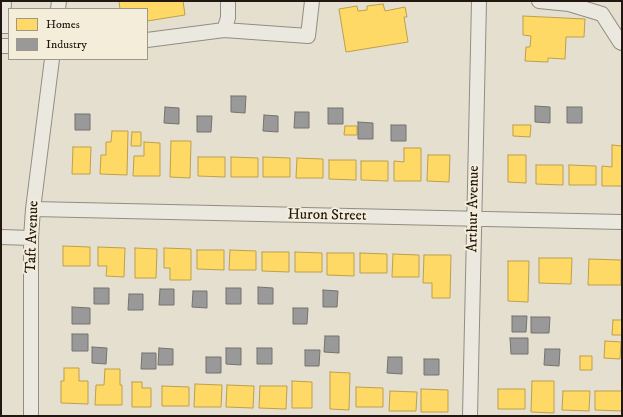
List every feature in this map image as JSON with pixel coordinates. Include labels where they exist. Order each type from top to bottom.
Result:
[{"type":"street","points":[[4,1],[3,26],[8,26]]},
{"type":"street","points":[[224,30],[228,18],[228,1]]},
{"type":"street","points":[[148,40],[224,30],[308,36],[312,1]]},
{"type":"street","name":"Arthur Avenue","points":[[470,416],[478,1]]},
{"type":"street","points":[[539,1],[569,4],[602,14],[620,42],[622,42]]},
{"type":"street","name":"Taft Avenue","points":[[31,416],[32,210],[52,60]]},
{"type":"street","name":"Huron Street","points":[[32,210],[622,222]]},
{"type":"street","points":[[1,237],[31,238]]},
{"type":"building: Homes","points":[[119,1],[183,1],[185,15],[148,21],[148,8],[120,8]]},
{"type":"building: Homes","points":[[383,4],[385,11],[405,7],[407,17],[404,17],[408,42],[346,52],[339,9],[357,6],[358,11],[367,10],[367,6]]},
{"type":"building: Homes","points":[[523,16],[585,19],[584,37],[566,37],[565,59],[548,58],[548,62],[525,61],[526,47],[530,47],[531,36],[523,35]]},
{"type":"building: Homes","points":[[513,125],[531,125],[530,137],[513,136]]},
{"type":"building: Homes","points":[[345,126],[357,126],[357,135],[344,135]]},
{"type":"building: Homes","points":[[112,131],[128,131],[127,175],[100,174],[101,155],[106,155],[106,142],[111,142]]},
{"type":"building: Homes","points":[[132,132],[141,132],[141,146],[131,146]]},
{"type":"building: Homes","points":[[171,141],[191,141],[190,178],[170,177]]},
{"type":"building: Homes","points":[[144,142],[160,143],[160,176],[133,176],[134,156],[144,156]]},
{"type":"building: Homes","points":[[612,145],[622,146],[622,186],[602,186],[602,166],[612,167]]},
{"type":"building: Homes","points":[[73,147],[91,147],[90,174],[72,174]]},
{"type":"building: Homes","points":[[404,148],[421,148],[421,181],[394,181],[394,161],[404,162]]},
{"type":"building: Homes","points":[[428,155],[450,155],[449,182],[427,181]]},
{"type":"building: Homes","points":[[508,155],[526,155],[526,183],[508,182]]},
{"type":"building: Homes","points":[[198,157],[225,157],[225,177],[198,176]]},
{"type":"building: Homes","points":[[231,157],[258,158],[258,177],[231,177]]},
{"type":"building: Homes","points":[[263,157],[290,158],[290,177],[263,177]]},
{"type":"building: Homes","points":[[297,158],[323,159],[323,178],[296,178]]},
{"type":"building: Homes","points":[[329,160],[356,160],[356,180],[329,179]]},
{"type":"building: Homes","points":[[361,161],[388,161],[388,181],[361,180]]},
{"type":"building: Homes","points":[[536,165],[563,165],[563,185],[536,184]]},
{"type":"building: Homes","points":[[569,165],[596,166],[596,185],[569,185]]},
{"type":"building: Homes","points":[[63,246],[90,247],[90,266],[63,266]]},
{"type":"building: Homes","points":[[98,247],[125,248],[124,277],[106,276],[107,266],[98,266]]},
{"type":"building: Homes","points":[[135,248],[157,249],[156,278],[135,278]]},
{"type":"building: Homes","points":[[164,248],[191,249],[191,280],[170,280],[170,268],[164,268]]},
{"type":"building: Homes","points":[[197,250],[224,250],[224,270],[197,269]]},
{"type":"building: Homes","points":[[230,250],[256,251],[256,270],[229,270]]},
{"type":"building: Homes","points":[[262,252],[289,252],[289,272],[262,271]]},
{"type":"building: Homes","points":[[295,252],[322,253],[322,272],[295,272]]},
{"type":"building: Homes","points":[[327,253],[354,253],[354,276],[327,275]]},
{"type":"building: Homes","points":[[360,253],[387,254],[387,273],[360,273]]},
{"type":"building: Homes","points":[[393,254],[419,255],[419,277],[392,277]]},
{"type":"building: Homes","points":[[424,255],[451,255],[450,298],[432,298],[432,283],[423,283]]},
{"type":"building: Homes","points":[[539,258],[572,258],[571,284],[539,283]]},
{"type":"building: Homes","points":[[589,259],[621,260],[621,285],[588,285]]},
{"type":"building: Homes","points":[[508,261],[529,261],[528,302],[508,301]]},
{"type":"building: Homes","points":[[613,320],[622,320],[622,335],[612,335]]},
{"type":"building: Homes","points":[[605,341],[621,342],[620,359],[604,358]]},
{"type":"building: Homes","points":[[580,356],[592,356],[592,370],[580,370]]},
{"type":"building: Homes","points":[[64,368],[79,368],[79,381],[88,381],[88,404],[61,403],[61,381],[64,381]]},
{"type":"building: Homes","points":[[105,369],[120,369],[122,405],[95,405],[96,385],[104,385]]},
{"type":"building: Homes","points":[[330,372],[350,373],[349,410],[330,409]]},
{"type":"building: Homes","points":[[292,381],[312,382],[312,408],[292,408]]},
{"type":"building: Homes","points":[[532,381],[554,381],[554,413],[531,412]]},
{"type":"building: Homes","points":[[132,382],[142,382],[142,388],[151,388],[151,407],[132,407]]},
{"type":"building: Homes","points":[[195,384],[222,385],[221,407],[194,407]]},
{"type":"building: Homes","points":[[227,385],[254,386],[253,408],[226,407]]},
{"type":"building: Homes","points":[[162,386],[189,387],[189,406],[162,406]]},
{"type":"building: Homes","points":[[260,386],[287,386],[286,409],[259,408]]},
{"type":"building: Homes","points":[[356,387],[383,388],[383,407],[356,407]]},
{"type":"building: Homes","points":[[421,389],[448,390],[448,412],[421,412]]},
{"type":"building: Homes","points":[[498,389],[525,389],[525,409],[498,409]]},
{"type":"building: Homes","points":[[390,391],[417,392],[416,411],[389,411]]},
{"type":"building: Homes","points":[[563,391],[590,391],[589,411],[562,410]]},
{"type":"building: Homes","points":[[595,391],[622,391],[622,411],[595,410]]},
{"type":"building: Industry","points":[[231,96],[246,96],[245,113],[231,112]]},
{"type":"building: Industry","points":[[535,106],[550,107],[550,123],[535,122]]},
{"type":"building: Industry","points":[[165,107],[179,108],[179,124],[164,123]]},
{"type":"building: Industry","points":[[567,107],[582,107],[582,123],[567,123]]},
{"type":"building: Industry","points":[[328,108],[343,108],[343,124],[328,124]]},
{"type":"building: Industry","points":[[295,112],[309,112],[309,128],[294,128]]},
{"type":"building: Industry","points":[[75,114],[90,114],[90,130],[75,130]]},
{"type":"building: Industry","points":[[264,115],[278,116],[278,132],[263,131]]},
{"type":"building: Industry","points":[[197,116],[212,116],[211,132],[197,132]]},
{"type":"building: Industry","points":[[358,122],[373,123],[373,139],[358,139]]},
{"type":"building: Industry","points":[[391,125],[406,125],[406,141],[391,141]]},
{"type":"building: Industry","points":[[258,287],[273,288],[273,304],[258,304]]},
{"type":"building: Industry","points":[[94,288],[109,288],[109,304],[94,304]]},
{"type":"building: Industry","points":[[226,288],[241,288],[241,304],[226,304]]},
{"type":"building: Industry","points":[[160,289],[174,289],[174,305],[159,305]]},
{"type":"building: Industry","points":[[323,290],[338,291],[337,307],[323,307]]},
{"type":"building: Industry","points":[[193,291],[207,291],[207,308],[192,307]]},
{"type":"building: Industry","points":[[129,294],[143,294],[143,310],[128,310]]},
{"type":"building: Industry","points":[[72,307],[90,308],[90,324],[72,324]]},
{"type":"building: Industry","points":[[293,308],[308,308],[307,324],[293,324]]},
{"type":"building: Industry","points":[[512,316],[527,316],[526,332],[512,332]]},
{"type":"building: Industry","points":[[531,317],[550,317],[549,333],[531,333]]},
{"type":"building: Industry","points":[[72,334],[88,334],[88,351],[72,351]]},
{"type":"building: Industry","points":[[325,336],[339,336],[339,353],[324,352]]},
{"type":"building: Industry","points":[[510,338],[528,338],[528,354],[511,354]]},
{"type":"building: Industry","points":[[92,347],[107,348],[106,364],[92,363]]},
{"type":"building: Industry","points":[[159,348],[173,349],[173,365],[158,365]]},
{"type":"building: Industry","points":[[226,348],[241,348],[241,365],[226,364]]},
{"type":"building: Industry","points":[[257,348],[272,348],[272,364],[257,364]]},
{"type":"building: Industry","points":[[545,349],[560,349],[559,366],[544,365]]},
{"type":"building: Industry","points":[[305,350],[320,350],[319,366],[305,366]]},
{"type":"building: Industry","points":[[142,353],[156,353],[156,369],[141,369]]},
{"type":"building: Industry","points":[[206,357],[221,357],[221,373],[206,373]]},
{"type":"building: Industry","points":[[388,357],[402,357],[402,374],[387,373]]},
{"type":"building: Industry","points":[[424,359],[439,359],[439,375],[424,375]]}]
